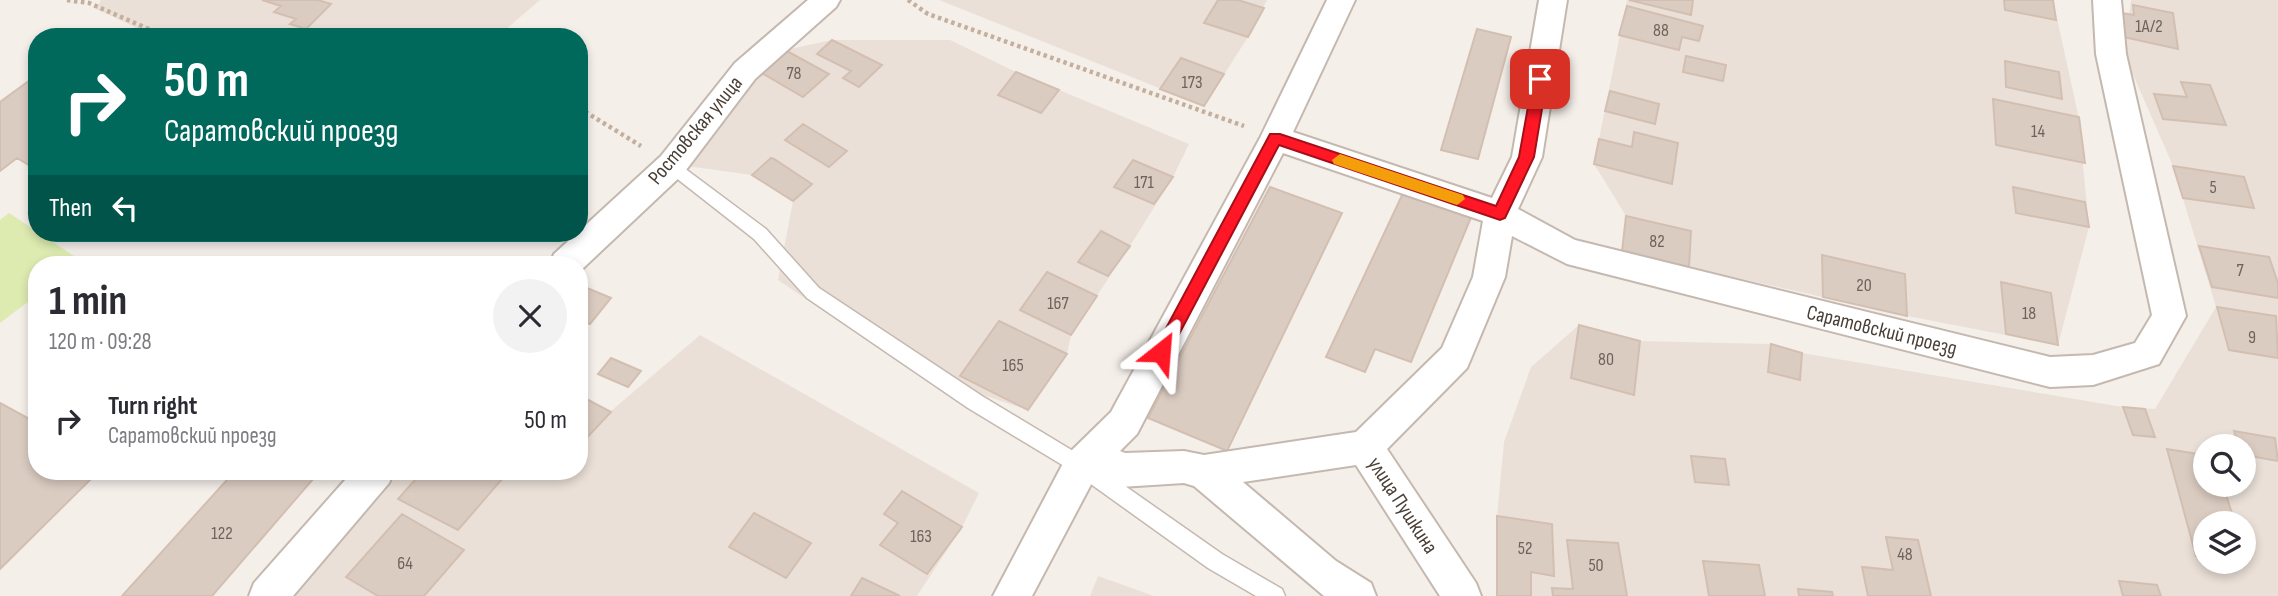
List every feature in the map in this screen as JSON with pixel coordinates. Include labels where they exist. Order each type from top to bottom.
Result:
[{"type":"street","name":"Ростовская улица","points":[[575,256],[672,165],[745,71],[826,0]]},
{"type":"street","points":[[1012,596],[1086,460],[1124,424],[1275,138],[1341,0]]},
{"type":"street","name":"улица Пушкина","points":[[1462,596],[1365,447],[1455,358],[1489,277],[1500,214],[1527,157],[1553,0]]},
{"type":"street","name":"Саратовский проезд","points":[[1275,138],[1500,214],[1567,251],[2050,372],[2093,370],[2147,354],[2169,316],[2111,54],[2107,0]]},
{"type":"street","points":[[1086,460],[1121,470],[1184,467],[1204,472],[1365,447]]},
{"type":"street","points":[[1204,472],[1324,574],[1357,596]]},
{"type":"street","points":[[268,596],[368,480]]},
{"type":"lane","points":[[672,165],[760,234],[813,293],[975,402],[1086,460],[1215,561],[1275,596]]},
{"type":"path","points":[[67,0],[89,3],[146,28]]},
{"type":"path","points":[[908,0],[928,14],[1275,138]]},
{"type":"path","points":[[588,114],[672,165]]},
{"type":"shaded area","points":[[101,0],[540,0],[507,28],[137,28],[96,9]]},
{"type":"shaded area","points":[[939,0],[1267,0],[1248,37],[1204,106]]},
{"type":"shaded area","points":[[1627,0],[2053,0],[2078,114],[2089,227],[2058,345],[1907,316],[1622,252],[1626,216],[1594,164]]},
{"type":"shaded area","points":[[2131,0],[2278,0],[2278,596],[1497,596],[1497,516],[1504,442],[1531,367],[1579,325],[1640,341],[1771,344],[1802,353],[2123,407],[2155,409],[2216,307],[2173,166],[2124,54]]},
{"type":"shaded area","points":[[832,40],[950,40],[1016,72],[1189,144],[1173,177],[1071,335],[1067,354],[1028,410],[912,371],[778,280],[793,201],[752,175],[665,163],[785,50]]},
{"type":"shaded area","points":[[700,335],[979,493],[962,527],[917,596],[293,596],[316,561],[386,480],[588,480],[588,400],[611,411]]},
{"type":"shaded area","points":[[1098,576],[1154,596],[1090,596]]},
{"type":"green space","points":[[9,213],[28,226],[28,242],[53,242],[74,256],[28,256],[28,302],[0,323],[0,220]]},
{"type":"building","points":[[262,0],[318,0],[331,4],[307,28],[290,24],[296,19],[274,12],[281,6]]},
{"type":"building","points":[[1218,0],[1238,0],[1264,8],[1248,37],[1204,23]]},
{"type":"building","points":[[1629,0],[1693,0],[1691,15]]},
{"type":"building","points":[[2004,0],[2053,0],[2056,20],[2005,10]]},
{"type":"building","points":[[2133,5],[2173,13],[2178,49],[2123,37],[2121,13],[2134,15]]},
{"type":"building","points":[[1627,6],[1703,26],[1699,41],[1682,37],[1679,50],[1619,35]]},
{"type":"building","points":[[1477,29],[1511,37],[1478,159],[1441,150]]},
{"type":"building","points":[[832,40],[882,65],[859,87],[843,78],[851,71],[817,54]]},
{"type":"building","points":[[785,50],[829,74],[803,97],[760,72]]},
{"type":"building","points":[[1686,56],[1726,65],[1723,81],[1683,72]]},
{"type":"building","points":[[1181,58],[1224,74],[1204,106],[1160,89]]},
{"type":"building","points":[[2005,61],[2059,72],[2062,99],[2006,87]]},
{"type":"building","points":[[1016,72],[1059,90],[1041,113],[998,95]]},
{"type":"building","points":[[28,82],[28,165],[17,158],[0,171],[0,102]]},
{"type":"building","points":[[2181,82],[2210,85],[2226,125],[2163,119],[2154,94],[2187,97]]},
{"type":"building","points":[[1610,91],[1659,104],[1655,124],[1605,111]]},
{"type":"building","points":[[1993,99],[2079,117],[2085,163],[1996,145]]},
{"type":"building","points":[[803,124],[847,151],[829,167],[785,140]]},
{"type":"building","points":[[1634,132],[1678,143],[1672,184],[1594,164],[1599,139],[1632,147]]},
{"type":"building","points":[[771,158],[812,184],[793,201],[752,175]]},
{"type":"building","points":[[1133,160],[1173,177],[1154,204],[1114,187]]},
{"type":"building","points":[[2173,166],[2244,177],[2254,208],[2183,198]]},
{"type":"building","points":[[1270,187],[1342,213],[1227,451],[1148,418]]},
{"type":"building","points":[[2013,187],[2085,202],[2089,227],[2016,213]]},
{"type":"building","points":[[1404,191],[1472,215],[1411,362],[1375,349],[1365,372],[1326,357]]},
{"type":"building","points":[[1626,216],[1691,231],[1689,267],[1622,252]]},
{"type":"building","points":[[1101,231],[1130,246],[1108,276],[1078,262]]},
{"type":"building","points":[[2199,246],[2269,257],[2278,283],[2278,298],[2212,287]]},
{"type":"building","points":[[1822,255],[1905,274],[1907,316],[1823,297]]},
{"type":"building","points":[[1047,272],[1097,296],[1071,335],[1020,310]]},
{"type":"building","points":[[2001,282],[2051,293],[2058,345],[2006,334]]},
{"type":"building","points":[[588,288],[611,298],[588,323]]},
{"type":"building","points":[[2217,307],[2276,316],[2278,358],[2229,350]]},
{"type":"building","points":[[999,321],[1067,354],[1028,410],[960,376]]},
{"type":"building","points":[[1579,325],[1640,341],[1634,395],[1571,378]]},
{"type":"building","points":[[1771,344],[1802,353],[1800,380],[1768,372]]},
{"type":"building","points":[[611,358],[641,371],[628,387],[598,374]]},
{"type":"building","points":[[588,400],[611,412],[588,436]]},
{"type":"building","points":[[0,403],[28,418],[28,480],[90,480],[0,569]]},
{"type":"building","points":[[2123,407],[2145,409],[2155,437],[2133,435]]},
{"type":"building","points":[[2256,435],[2275,438],[2278,461],[2256,457]]},
{"type":"building","points":[[2167,449],[2193,453],[2193,497],[2227,497],[2231,511],[2193,511],[2193,545]]},
{"type":"building","points":[[1691,456],[1725,459],[1729,485],[1695,482]]},
{"type":"building","points":[[227,480],[312,480],[212,596],[122,596]]},
{"type":"building","points":[[415,480],[501,480],[458,530],[398,499]]},
{"type":"building","points":[[902,491],[962,527],[927,574],[880,545],[898,523],[884,514]]},
{"type":"building","points":[[754,513],[811,543],[786,578],[729,547]]},
{"type":"building","points":[[402,514],[464,550],[424,596],[378,596],[346,577]]},
{"type":"building","points":[[1497,516],[1552,524],[1554,576],[1531,572],[1531,596],[1497,596]]},
{"type":"building","points":[[1886,537],[1918,540],[1931,596],[1868,596],[1862,567],[1893,570]]},
{"type":"building","points":[[1567,540],[1618,543],[1627,596],[1553,596],[1552,588],[1573,589]]},
{"type":"building","points":[[1703,561],[1759,565],[1765,596],[1709,596]]},
{"type":"building","points":[[862,578],[900,596],[851,596]]},
{"type":"building","points":[[2119,581],[2157,585],[2161,596],[2123,596]]},
{"type":"building","points":[[1798,589],[1832,592],[1833,596],[1799,596]]},
{"type":"slow traffic","points":[[1340,160],[1457,199]]},
{"type":"route","points":[[1161,352],[1275,138],[1500,214],[1527,157],[1540,79]]}]
